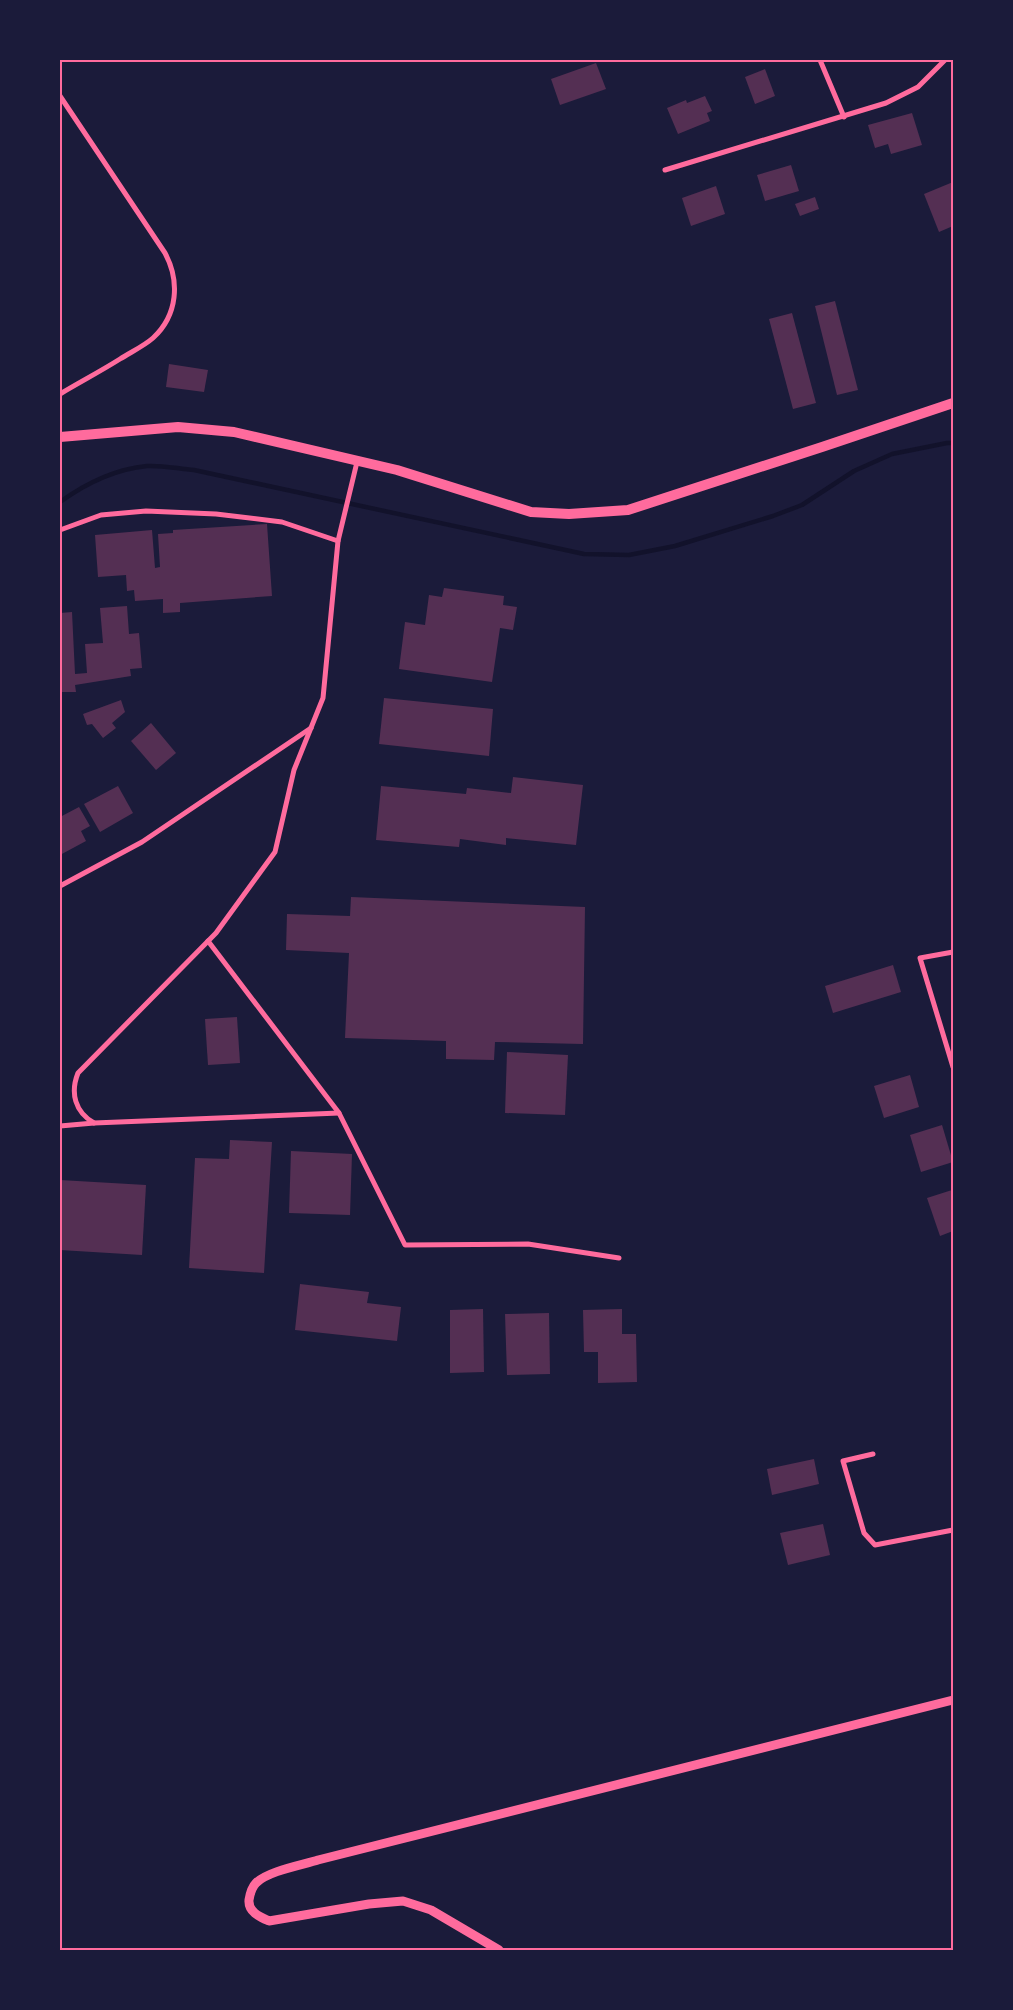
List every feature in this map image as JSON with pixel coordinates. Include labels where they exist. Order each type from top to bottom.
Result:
[{"type":"main road","points":[[60,437],[178,427],[234,432],[397,470],[531,512],[569,514],[628,510],[953,402]]},
{"type":"street","points":[[820,60],[844,117]]},
{"type":"street","points":[[664,170],[886,103],[918,87],[945,60]]},
{"type":"street","points":[[60,96],[166,252],[173,272],[175,292],[170,313],[159,332],[151,339],[60,394]]},
{"type":"street","points":[[94,1123],[82,1113],[74,1099],[74,1081],[78,1073],[216,933],[275,852],[294,770],[323,698],[338,541],[357,462]]},
{"type":"street","points":[[60,530],[101,515],[146,511],[216,514],[282,522],[338,541]]},
{"type":"street","points":[[60,886],[142,842],[313,726]]},
{"type":"street","points":[[208,941],[339,1113],[405,1245],[528,1244],[619,1258]]},
{"type":"street","points":[[953,952],[920,958],[953,1067]]},
{"type":"street","points":[[60,1126],[339,1113]]},
{"type":"street","points":[[872,1454],[843,1461],[864,1533],[875,1545],[953,1530]]},
{"type":"street","points":[[500,1950],[431,1910],[403,1901],[370,1904],[269,1921],[255,1915],[249,1904],[250,1893],[256,1883],[266,1876],[318,1860],[953,1700]]},
{"type":"building","points":[[596,63],[606,89],[560,105],[551,79]]},
{"type":"building","points":[[765,69],[775,96],[755,104],[745,77]]},
{"type":"building","points":[[705,96],[712,111],[707,113],[710,121],[678,134],[667,108],[686,100],[687,103]]},
{"type":"building","points":[[912,113],[922,145],[891,154],[888,144],[875,148],[868,125]]},
{"type":"building","points":[[791,165],[799,191],[765,201],[757,175]]},
{"type":"building","points":[[953,182],[953,226],[939,232],[924,194]]},
{"type":"building","points":[[716,186],[725,214],[691,226],[682,198]]},
{"type":"building","points":[[815,197],[819,209],[800,216],[795,204]]},
{"type":"building","points":[[835,301],[858,390],[837,395],[815,306]]},
{"type":"building","points":[[792,313],[816,403],[793,409],[769,319]]},
{"type":"building","points":[[169,364],[208,370],[204,392],[166,387]]},
{"type":"building","points":[[267,524],[272,596],[180,603],[180,612],[163,613],[163,599],[135,601],[134,590],[127,591],[126,575],[98,577],[95,535],[152,530],[155,568],[160,567],[158,534],[173,533],[173,530]]},
{"type":"building","points":[[444,588],[504,596],[503,605],[517,607],[513,630],[500,628],[492,682],[399,669],[405,622],[425,625],[429,595],[442,597]]},
{"type":"building","points":[[127,606],[129,634],[139,633],[142,668],[130,669],[131,676],[75,685],[76,692],[60,692],[60,613],[72,612],[75,674],[87,673],[85,644],[103,643],[100,608]]},
{"type":"building","points":[[384,698],[493,709],[489,756],[379,744]]},
{"type":"building","points":[[121,700],[125,712],[112,723],[116,728],[103,738],[92,724],[87,725],[83,714]]},
{"type":"building","points":[[151,723],[176,753],[156,770],[131,741]]},
{"type":"building","points":[[513,777],[583,785],[576,845],[506,838],[506,845],[460,839],[459,847],[376,840],[381,786],[466,794],[467,788],[511,793]]},
{"type":"building","points":[[118,786],[133,813],[100,832],[84,804]]},
{"type":"building","points":[[79,807],[90,826],[81,831],[86,841],[60,855],[60,817]]},
{"type":"building","points":[[351,897],[585,907],[583,1044],[495,1042],[494,1060],[446,1059],[446,1041],[345,1038],[349,953],[286,950],[287,914],[350,916]]},
{"type":"building","points":[[893,965],[901,992],[833,1013],[825,986]]},
{"type":"building","points":[[237,1017],[240,1063],[208,1065],[205,1019]]},
{"type":"building","points":[[507,1052],[568,1055],[565,1115],[505,1113]]},
{"type":"building","points":[[910,1075],[919,1107],[884,1118],[874,1086]]},
{"type":"building","points":[[942,1125],[953,1162],[921,1172],[910,1135]]},
{"type":"building","points":[[230,1140],[272,1142],[264,1273],[189,1268],[195,1158],[229,1159]]},
{"type":"building","points":[[291,1151],[352,1154],[350,1215],[289,1213]]},
{"type":"building","points":[[60,1180],[146,1185],[142,1255],[60,1250]]},
{"type":"building","points":[[952,1190],[953,1231],[940,1236],[927,1198]]},
{"type":"building","points":[[300,1284],[369,1292],[367,1303],[401,1307],[397,1341],[295,1330]]},
{"type":"building","points":[[483,1309],[484,1372],[450,1373],[450,1310]]},
{"type":"building","points":[[622,1309],[622,1334],[636,1334],[637,1382],[598,1383],[598,1352],[584,1352],[583,1310]]},
{"type":"building","points":[[549,1313],[550,1374],[507,1375],[505,1314]]},
{"type":"building","points":[[814,1459],[819,1484],[772,1495],[767,1469]]},
{"type":"building","points":[[823,1524],[830,1555],[788,1565],[780,1533]]},
{"type":"waterway","points":[[60,502],[90,483],[112,474],[147,466],[165,467],[194,470],[584,554],[629,555],[675,546],[773,516],[802,505],[854,471],[892,454],[953,443]]}]
